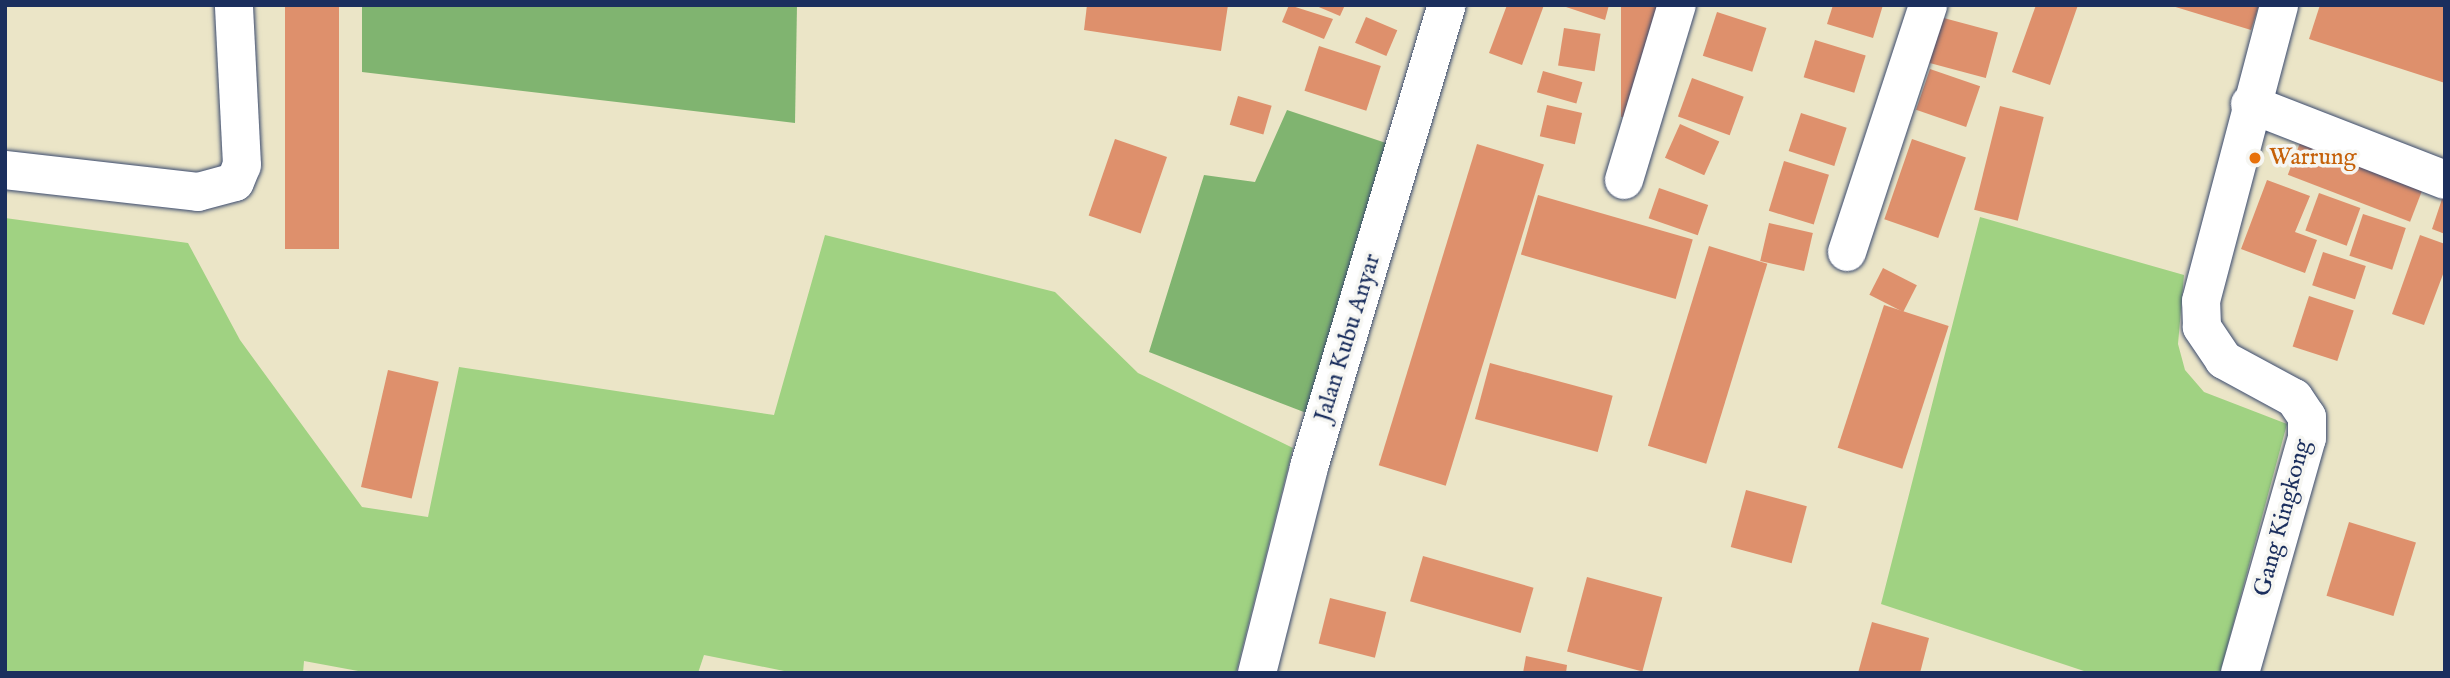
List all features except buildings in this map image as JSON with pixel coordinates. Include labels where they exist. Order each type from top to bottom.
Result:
[{"type":"street","points":[[5,170],[198,192],[235,182],[242,165],[234,5]]},
{"type":"street","name":"Jalan Kubu Anyar","points":[[1257,673],[1309,467],[1447,5]]},
{"type":"street","points":[[1624,180],[1677,5]]},
{"type":"street","points":[[1847,252],[1928,5]]},
{"type":"street","name":"Gang Kingkong","points":[[2240,673],[2307,438],[2301,404],[2224,360],[2202,327],[2201,301],[2250,104],[2279,5]]},
{"type":"street","points":[[2250,104],[2445,180]]},
{"type":"green space","points":[[362,5],[797,5],[795,123],[362,72]]},
{"type":"green space","points":[[1287,110],[1392,145],[1309,414],[1149,352],[1204,175],[1255,182]]},
{"type":"green space","points":[[1980,217],[2184,275],[2178,344],[2185,370],[2204,392],[2287,424],[2220,673],[2090,673],[1881,604]]},
{"type":"green space","points":[[5,218],[188,243],[240,340],[362,507],[428,517],[459,367],[774,415],[825,235],[1055,292],[1138,373],[1293,448],[1236,673],[794,673],[704,655],[698,673],[369,673],[304,661],[303,673],[5,673]]},
{"type":"place","name":"Warrung","points":[[2255,158]]}]
